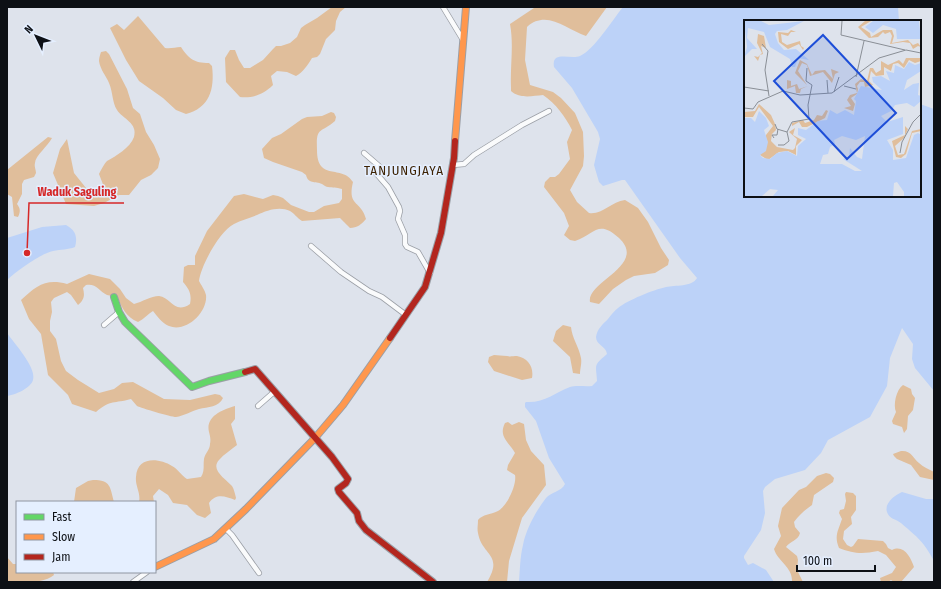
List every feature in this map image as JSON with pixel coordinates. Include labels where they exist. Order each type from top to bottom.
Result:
[{"type":"street","points":[[443,7],[464,40]]},
{"type":"street","points":[[156,567],[214,539],[226,529],[315,438],[343,405],[425,287],[441,233],[453,165],[466,7]]},
{"type":"street","points":[[453,165],[464,164],[474,155],[522,125],[549,111]]},
{"type":"street","points":[[364,153],[378,166],[375,172],[388,187],[399,207],[400,211],[398,219],[405,235],[407,247],[418,252],[430,274]]},
{"type":"street","points":[[311,246],[347,277],[369,292],[382,297],[406,315]]},
{"type":"street","points":[[114,297],[119,312],[125,322],[192,388],[209,380],[255,369],[315,438],[348,479],[346,483],[338,489],[339,492],[357,513],[359,521],[366,530],[433,582]]},
{"type":"street","points":[[104,325],[119,312]]},
{"type":"street","points":[[258,406],[274,392]]},
{"type":"street","points":[[226,529],[232,535],[259,574]]},
{"type":"street","points":[[133,582],[146,573]]},
{"type":"shaded area","points":[[332,7],[346,7],[340,12],[336,21],[335,30],[326,39],[320,54],[317,57],[312,58],[305,68],[296,76],[287,72],[277,71],[271,76],[273,85],[258,95],[249,97],[240,97],[226,82],[225,58],[230,50],[235,50],[244,68],[250,68],[263,60],[276,46],[290,43],[297,37],[301,28]]},
{"type":"shaded area","points":[[607,7],[586,36],[557,22],[549,20],[534,22],[527,27],[525,60],[530,85],[553,92],[561,98],[575,113],[583,132],[583,166],[570,190],[577,202],[589,213],[598,212],[615,203],[625,200],[638,208],[648,222],[669,260],[668,265],[655,273],[634,276],[626,280],[613,289],[599,304],[590,302],[591,295],[597,287],[622,265],[626,257],[626,248],[619,238],[606,229],[597,230],[575,241],[570,240],[564,235],[569,226],[564,213],[544,187],[545,182],[550,177],[555,177],[559,174],[570,159],[567,142],[572,130],[560,111],[543,95],[522,96],[511,91],[512,40],[510,24],[534,8]]},
{"type":"shaded area","points":[[138,16],[165,48],[181,47],[192,60],[209,63],[212,66],[213,75],[209,97],[205,103],[194,111],[186,114],[176,110],[163,98],[139,81],[126,60],[110,28],[117,24],[124,30]]},
{"type":"shaded area","points":[[106,51],[127,89],[133,108],[140,114],[146,132],[154,145],[160,159],[158,168],[151,175],[141,180],[129,195],[119,195],[104,203],[94,206],[66,204],[53,173],[60,149],[67,139],[74,173],[86,188],[94,194],[98,194],[104,187],[99,174],[105,164],[126,148],[134,137],[134,128],[115,107],[108,80],[99,61],[101,52]]},
{"type":"shaded area","points":[[331,112],[334,113],[336,117],[335,121],[320,131],[317,137],[318,160],[321,166],[325,169],[343,174],[353,182],[352,196],[355,203],[364,213],[366,219],[363,223],[350,228],[340,218],[302,221],[290,211],[274,209],[234,224],[217,241],[203,266],[199,281],[206,295],[206,302],[200,314],[189,324],[182,326],[176,327],[167,325],[160,320],[153,311],[138,322],[130,318],[125,312],[117,296],[107,295],[92,285],[86,285],[83,288],[84,298],[78,305],[67,292],[54,298],[51,302],[52,312],[50,331],[56,339],[61,361],[66,371],[99,393],[114,389],[122,383],[133,382],[164,399],[190,400],[215,394],[220,395],[223,398],[221,401],[213,406],[176,417],[168,416],[137,406],[131,399],[109,403],[96,412],[72,404],[68,395],[48,375],[41,334],[29,319],[21,300],[42,284],[60,282],[67,284],[89,274],[110,279],[120,289],[126,298],[134,304],[159,296],[167,299],[176,307],[185,307],[190,304],[190,292],[183,282],[184,267],[188,265],[195,265],[195,256],[207,231],[234,196],[244,194],[263,199],[273,195],[278,196],[283,198],[291,205],[309,212],[314,212],[324,206],[339,203],[342,199],[342,189],[327,187],[310,181],[302,172],[264,158],[262,149],[272,138],[281,134],[302,119],[307,117],[322,116]]},
{"type":"shaded area","points":[[48,137],[52,138],[36,160],[36,173],[34,177],[24,180],[22,184],[22,194],[17,204],[20,213],[18,217],[14,216],[12,197],[7,194],[7,170]]},
{"type":"shaded area","points":[[563,325],[571,327],[579,350],[581,358],[580,374],[573,373],[570,357],[553,341],[556,331]]},
{"type":"shaded area","points":[[494,355],[521,357],[527,361],[531,367],[532,378],[522,380],[494,371],[488,362],[489,357]]},
{"type":"shaded area","points":[[903,385],[911,389],[915,398],[913,410],[908,416],[907,429],[904,433],[902,427],[893,424],[892,421],[896,412],[895,406],[897,394]]},
{"type":"shaded area","points":[[235,406],[235,419],[231,424],[237,445],[219,460],[216,467],[220,474],[233,487],[236,498],[235,500],[221,496],[215,498],[209,503],[211,513],[205,518],[197,515],[187,505],[173,503],[168,495],[159,489],[153,496],[154,501],[139,501],[136,477],[137,470],[144,462],[155,460],[167,463],[187,479],[201,477],[205,457],[210,446],[210,422],[216,414]]},
{"type":"shaded area","points":[[508,422],[512,425],[519,422],[524,424],[526,440],[531,451],[544,465],[546,485],[522,518],[509,561],[507,582],[487,582],[492,573],[493,560],[480,541],[478,520],[498,511],[505,505],[513,489],[515,475],[507,470],[508,465],[515,453],[505,439],[503,432],[505,423]]},
{"type":"shaded area","points":[[901,451],[910,453],[924,467],[934,472],[934,480],[920,477],[911,465],[897,459],[893,454]]},
{"type":"shaded area","points":[[826,473],[830,474],[834,478],[833,482],[814,495],[812,505],[794,522],[795,527],[800,533],[798,538],[786,547],[797,556],[797,570],[803,582],[792,582],[792,577],[788,568],[776,554],[774,549],[781,536],[778,526],[782,508],[799,490],[806,487],[817,476]]},
{"type":"shaded area","points":[[99,480],[109,485],[114,501],[74,501],[76,488],[88,481]]},
{"type":"shaded area","points":[[846,492],[853,493],[856,496],[856,510],[851,517],[852,524],[844,531],[843,539],[847,545],[851,547],[858,539],[883,541],[888,548],[892,550],[903,550],[909,556],[914,567],[901,582],[894,582],[891,580],[888,582],[881,582],[880,578],[892,573],[896,567],[886,555],[878,551],[858,553],[839,548],[837,537],[842,519],[839,513],[840,510],[844,509]]},
{"type":"shaded area","points":[[7,557],[13,564],[16,564],[16,573],[53,573],[54,575],[50,578],[38,581],[7,582]]},
{"type":"water","points":[[623,7],[898,7],[899,20],[744,20],[744,197],[921,197],[921,104],[934,109],[934,391],[915,368],[912,359],[913,344],[902,328],[890,358],[887,386],[870,417],[828,440],[821,453],[805,470],[775,479],[765,487],[763,491],[765,513],[761,530],[744,558],[748,565],[753,563],[766,570],[774,582],[519,582],[524,539],[535,514],[546,498],[561,489],[565,484],[549,458],[536,421],[525,407],[525,403],[539,401],[570,387],[592,386],[597,381],[597,363],[607,354],[605,349],[596,340],[596,337],[600,327],[614,312],[622,305],[654,290],[691,283],[697,278],[680,258],[625,180],[603,186],[599,182],[594,165],[600,139],[598,132],[572,88],[554,67],[554,62],[559,57],[580,56],[591,48]]},
{"type":"water","points":[[66,225],[72,229],[75,234],[75,247],[53,251],[42,255],[23,267],[7,280],[7,238],[42,227]]},
{"type":"water","points":[[7,333],[32,369],[33,380],[29,386],[18,393],[7,396]]},
{"type":"water","points":[[902,492],[926,499],[934,499],[934,561],[919,539],[901,523],[891,518],[887,512],[887,506],[893,497]]},
{"type":"traffic: fast","points":[[114,297],[119,312],[125,322],[192,387],[245,372]]},
{"type":"traffic: slow","points":[[455,141],[466,7]]},
{"type":"traffic: slow","points":[[156,567],[214,539],[246,509],[315,438],[343,405],[390,338]]},
{"type":"traffic: jam","points":[[390,338],[425,287],[441,233],[454,158],[455,141]]},
{"type":"traffic: jam","points":[[245,372],[255,369],[332,457],[348,479],[346,483],[338,489],[339,492],[357,513],[359,521],[366,530],[433,582]]},
{"type":"place","name":"Waduk Saguling","points":[[27,253]]},
{"type":"district","name":"TANJUNGJAYA","points":[[404,170]]}]
